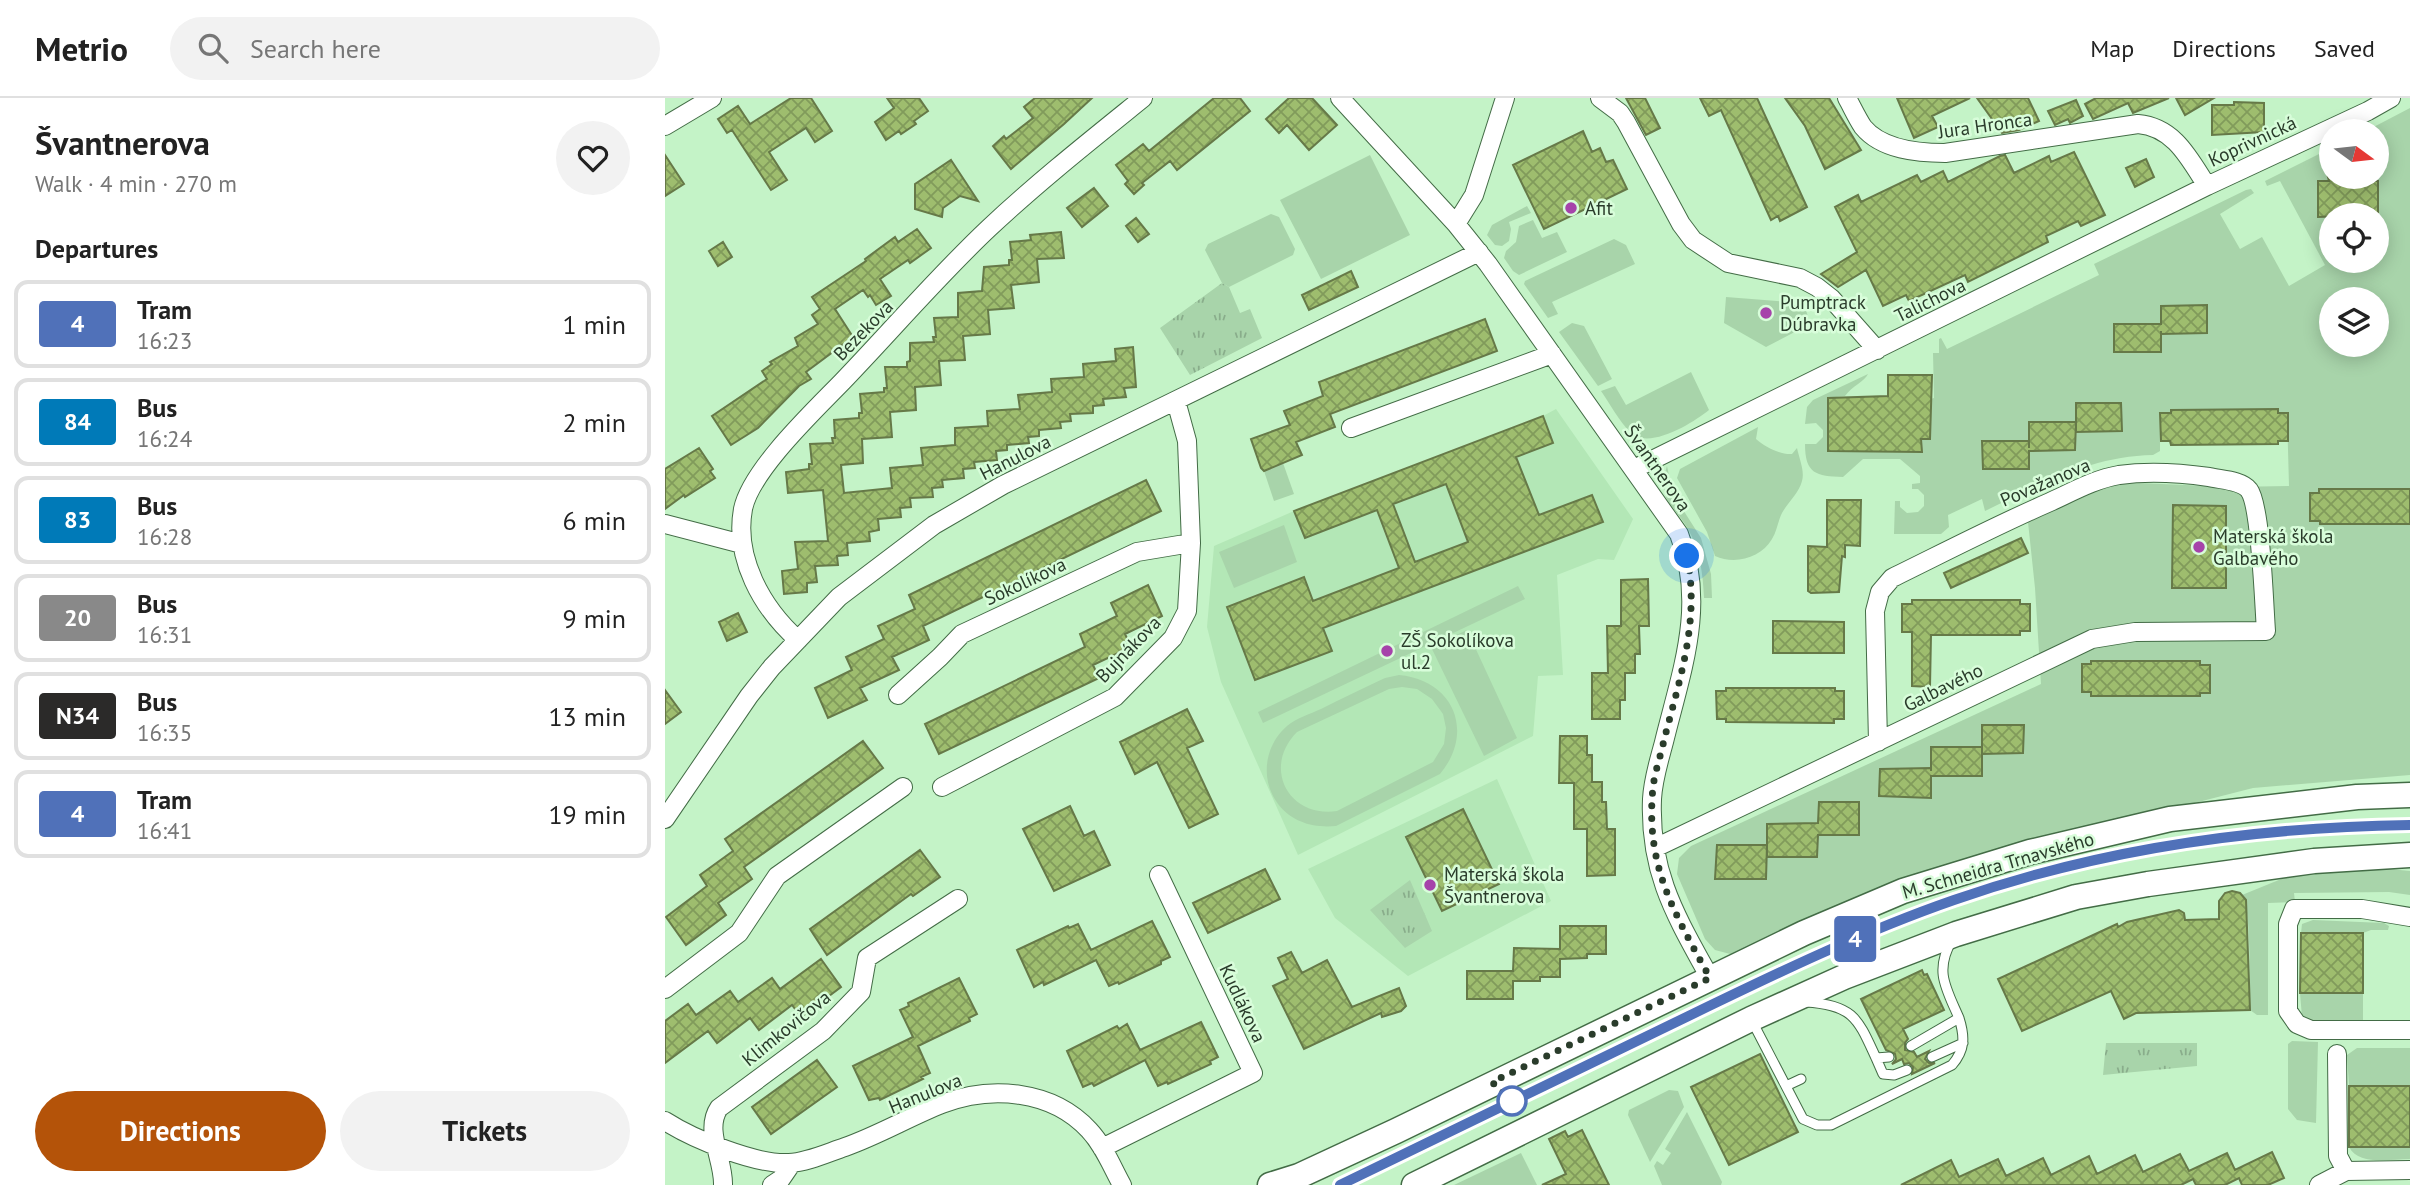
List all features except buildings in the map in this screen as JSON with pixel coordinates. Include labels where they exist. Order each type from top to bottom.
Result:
[{"type":"main road","name":"M. Schneidra Trnavského","points":[[1270,1185],[1291,1180],[1804,933],[1903,891],[2030,852],[2170,819],[2357,797],[2410,795]]},
{"type":"main road","points":[[1414,1185],[1751,1019],[1856,972],[1956,934],[2076,897],[2148,884],[2314,861],[2410,855]]},
{"type":"street","points":[[665,126],[712,98]]},
{"type":"street","name":"Bezekova","points":[[798,640],[785,628],[759,592],[748,566],[742,544],[743,509],[749,492],[807,419],[983,234],[1048,175],[1143,98]]},
{"type":"street","name":"Švantnerova","points":[[1340,98],[1479,252],[1679,534],[1687,556],[1693,595],[1691,627],[1653,783],[1655,848],[1668,899],[1710,978]]},
{"type":"street","points":[[1456,224],[1474,195],[1504,98]]},
{"type":"street","points":[[1600,98],[1621,113],[1681,224],[1693,240],[1728,263],[1800,278],[1817,287],[1831,298],[1877,350]]},
{"type":"street","name":"Jura Hronca","points":[[1847,98],[1861,124],[1870,134],[1919,153],[1945,153],[2138,124],[2153,126],[2168,134],[2185,151],[2207,186]]},
{"type":"street","name":"Koprivnická","points":[[2207,186],[2391,98]]},
{"type":"street","name":"Talichova","points":[[1634,469],[2207,186]]},
{"type":"street","name":"Hanulova","points":[[665,819],[749,696],[798,640],[839,597],[934,525],[1003,485],[1479,252]]},
{"type":"street","points":[[1351,428],[1552,354]]},
{"type":"street","name":"Bujnákova","points":[[941,787],[1115,697],[1173,638],[1187,611],[1191,543],[1187,441],[1176,401]]},
{"type":"street","name":"Považanova","points":[[1878,742],[1875,611],[1880,592],[1892,578],[2022,514],[2092,483],[2118,475],[2148,473],[2202,476],[2244,485],[2250,491],[2255,501],[2266,631]]},
{"type":"street","points":[[665,524],[742,544]]},
{"type":"street","name":"Sokolíkova","points":[[898,695],[962,634],[1137,552],[1191,543]]},
{"type":"street","name":"Galbavého","points":[[1655,848],[2092,639],[2135,632],[2266,631]]},
{"type":"street","points":[[665,989],[739,933],[777,876],[903,788]]},
{"type":"street","name":"Kudlákova","points":[[1102,1148],[1253,1073],[1159,875]]},
{"type":"street","name":"Klimkovičova","points":[[723,1185],[723,1172],[713,1124],[719,1108],[823,1031],[861,992],[867,958],[958,900]]},
{"type":"street","points":[[2410,917],[2362,909],[2294,909],[2288,924],[2288,1011],[2297,1024],[2311,1030],[2410,1030]]},
{"type":"street","points":[[2337,1054],[2337,1156],[2346,1171]]},
{"type":"street","name":"Hanulova","points":[[665,1121],[698,1138],[749,1158],[773,1163],[792,1163],[874,1137],[943,1104],[984,1092],[1031,1096],[1056,1107],[1083,1124],[1102,1148],[1122,1185]]},
{"type":"street","points":[[772,1185],[781,1179],[792,1163]]},
{"type":"street","points":[[2319,1185],[2346,1171],[2410,1170]]},
{"type":"lane","points":[[1751,1019],[1803,1119],[1817,1125],[1831,1125],[1952,1065],[1962,1054],[1963,1031],[1944,983],[1941,967],[1943,957],[1956,934]]},
{"type":"lane","points":[[1790,1001],[1843,1009],[1858,1019],[1883,1074],[1894,1075],[1907,1070]]},
{"type":"lane","points":[[1912,1046],[1959,1018]]},
{"type":"lane","points":[[1932,1057],[1963,1043]]},
{"type":"lane","points":[[1876,1058],[1889,1057]]},
{"type":"lane","points":[[1786,1086],[1801,1079]]},
{"type":"shaded area","name":"ZŠ Sokolíkova ul.2","points":[[1556,409],[1633,519],[1614,560],[1598,559],[1557,575],[1563,675],[1538,676],[1533,736],[1298,855],[1221,682],[1207,627],[1214,546],[1294,511]]},
{"type":"shaded area","name":"Materská škola Švantnerova","points":[[1497,779],[1551,901],[1408,976],[1335,918],[1308,869]]},
{"type":"green space","points":[[2410,108],[2410,775],[2253,788],[1925,872],[1734,955],[1715,950],[1705,939],[1677,874],[1679,858],[1691,846],[2041,684],[2028,522],[2116,482],[2231,487],[2289,486],[2287,413],[2278,413],[2278,409],[2171,410],[2171,413],[2160,414],[2160,451],[2153,455],[2087,466],[2045,482],[1985,511],[1982,499],[1948,515],[1949,527],[1941,534],[1894,534],[1895,501],[1900,501],[1900,507],[1907,513],[1918,512],[1924,506],[1924,495],[1918,489],[1912,489],[1912,484],[1920,483],[1920,476],[1900,459],[1863,459],[1843,477],[1826,476],[1814,471],[1807,462],[1805,444],[1816,444],[1823,437],[1823,430],[1816,423],[1805,424],[1807,407],[1813,400],[1868,374],[1845,396],[1827,398],[1827,452],[1921,452],[1922,440],[1930,439],[1930,399],[1934,398],[1933,353],[1939,353],[1939,339],[1941,338],[1947,349],[2099,275],[2094,264],[2246,190],[2251,189],[2254,193],[2220,214],[2240,249],[2262,237],[2289,286],[2319,268],[2319,273],[2389,273],[2389,203],[2319,203],[2319,254],[2280,181],[2267,186],[2265,181],[2319,154],[2319,189],[2389,189],[2389,119]]},
{"type":"green space","points":[[1370,155],[1410,235],[1321,279],[1280,200]]},
{"type":"green space","points":[[1527,206],[1531,213],[1509,222],[1509,241],[1502,246],[1495,245],[1487,235],[1492,225]]},
{"type":"green space","points":[[1271,214],[1279,217],[1295,249],[1293,255],[1229,287],[1222,283],[1205,250],[1208,244]]},
{"type":"green space","points":[[1533,220],[1542,238],[1557,232],[1567,252],[1519,275],[1504,258],[1506,251],[1516,242],[1519,226]]},
{"type":"green space","points":[[1614,239],[1626,245],[1635,264],[1552,302],[1558,314],[1548,318],[1524,284],[1525,281]]},
{"type":"green space","points":[[1222,283],[1229,287],[1240,313],[1250,309],[1262,338],[1190,375],[1160,328]]},
{"type":"green space","name":"Pumptrack Dúbravka","points":[[1726,297],[1804,303],[1810,324],[1766,347],[1724,323]]},
{"type":"green space","points":[[1572,323],[1584,326],[1612,379],[1598,386],[1559,332]]},
{"type":"green space","points":[[1691,372],[1709,410],[1682,428],[1659,437],[1638,437],[1630,432],[1601,391],[1615,386],[1626,405]]},
{"type":"green space","points":[[1758,427],[1756,439],[1768,448],[1792,454],[1797,448],[1802,481],[1782,513],[1774,536],[1767,546],[1747,558],[1723,559],[1715,556],[1707,532],[1677,478],[1680,469]]},
{"type":"green space","points":[[1283,463],[1294,494],[1274,501],[1264,471]]},
{"type":"green space","points":[[1667,466],[1673,494],[1701,538],[1711,574],[1712,598],[1704,598],[1702,571],[1695,545],[1665,494],[1664,477]]},
{"type":"green space","points":[[1284,525],[1297,562],[1234,588],[1219,552]]},
{"type":"green space","points":[[1518,586],[1525,599],[1263,723],[1258,712]]},
{"type":"green space","points":[[1467,630],[1517,738],[1484,756],[1431,647]]},
{"type":"green space","points":[[1399,675],[1418,679],[1434,687],[1445,697],[1457,726],[1456,742],[1451,758],[1440,774],[1336,826],[1312,825],[1290,816],[1272,795],[1267,774],[1269,753],[1279,734],[1295,721],[1385,678]],"holes":[[[1389,689],[1417,689],[1432,699],[1443,714],[1446,728],[1444,744],[1433,762],[1337,811],[1320,811],[1305,807],[1294,798],[1281,774],[1287,746],[1297,732]]]},
{"type":"green space","points":[[2379,868],[2410,871],[2410,895],[2389,892],[2294,893],[2295,902],[2268,903],[2268,1015],[2257,1015],[2250,1010],[2249,932],[2242,895],[2296,873]]},
{"type":"green space","points":[[1410,880],[1432,931],[1405,948],[1370,910]]},
{"type":"green space","points":[[2313,920],[2384,923],[2389,926],[2388,930],[2363,933],[2301,933],[2302,924]]},
{"type":"green space","points":[[2300,993],[2363,993],[2363,1025],[2311,1024],[2302,1017]]},
{"type":"green space","points":[[2292,1041],[2318,1042],[2316,1123],[2297,1120],[2288,1109],[2288,1044]]},
{"type":"green space","points":[[2106,1043],[2197,1043],[2197,1066],[2103,1075]]},
{"type":"green space","points":[[2357,1048],[2410,1048],[2410,1086],[2349,1086],[2347,1055]]},
{"type":"green space","points":[[1669,1090],[1678,1091],[1684,1107],[1650,1162],[1628,1115],[1629,1110]]},
{"type":"green space","points":[[1687,1112],[1722,1182],[1721,1185],[1662,1185],[1654,1166],[1657,1161],[1663,1165],[1671,1153],[1665,1149]]},
{"type":"green space","points":[[2349,1147],[2410,1147],[2410,1159],[2367,1159],[2354,1153]]},
{"type":"green space","points":[[1521,1153],[1537,1185],[1454,1185]]},
{"type":"tram line","points":[[1340,1185],[1775,975],[1845,943],[1953,900],[2064,867],[2179,844],[2294,830],[2410,825]]},
{"type":"tram line","name":"4","points":[[1340,1185],[1793,965],[1955,900],[2076,865],[2137,852],[2237,836],[2297,830],[2410,825]]},
{"type":"place","name":"Afit","points":[[1571,208]]},
{"type":"place","name":"Pumptrack Dúbravka","points":[[1766,313]]},
{"type":"place","name":"Materská škola Galbavého","points":[[2199,547]]},
{"type":"place","name":"ZŠ Sokolíkova ul.2","points":[[1387,651]]},
{"type":"place","name":"Materská škola Švantnerova","points":[[1430,885]]},
{"type":"route","points":[[1512,1101],[1492,1082],[1710,978],[1668,899],[1657,861],[1652,817],[1653,783],[1691,627],[1693,595],[1687,556]]}]
